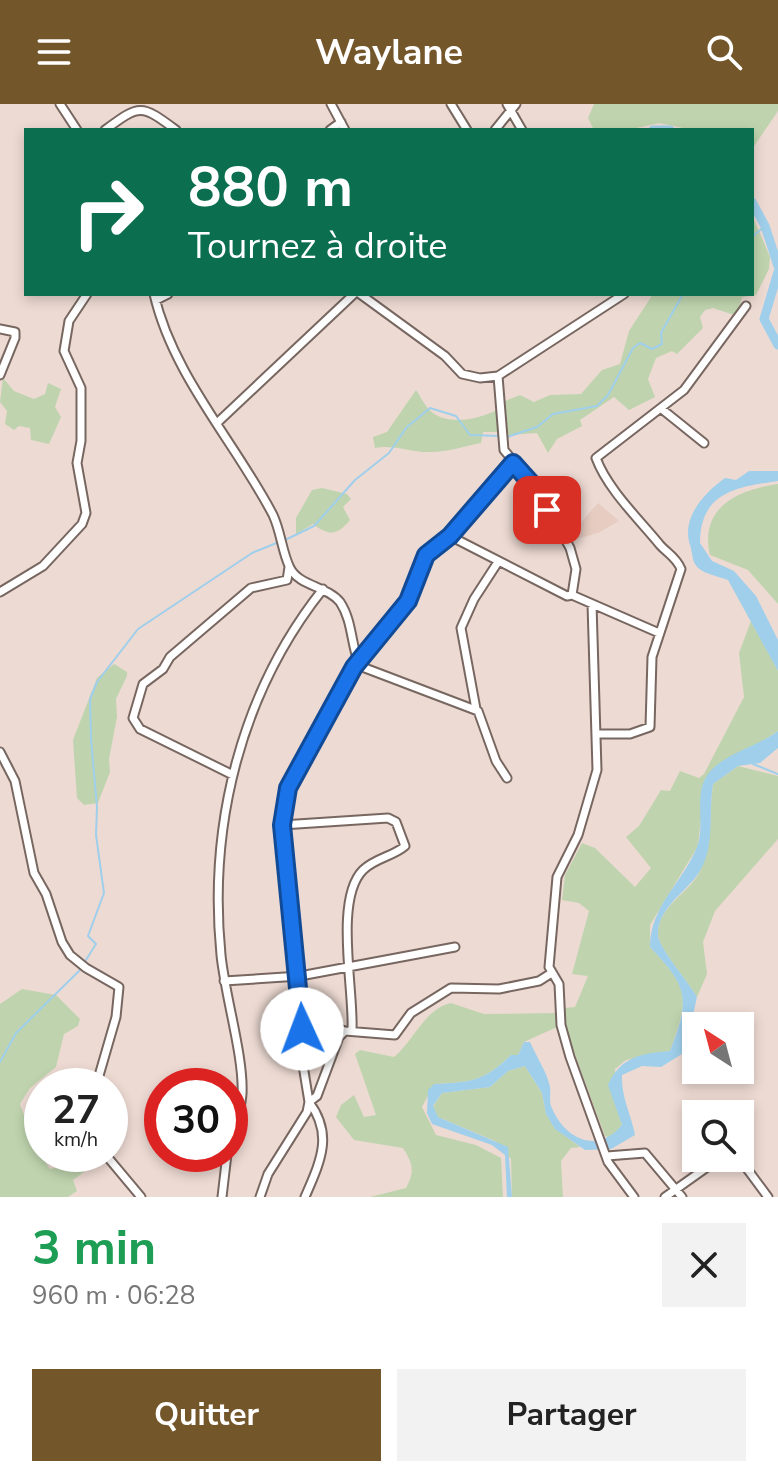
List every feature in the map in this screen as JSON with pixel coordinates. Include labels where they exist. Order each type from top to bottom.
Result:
[{"type":"street","points":[[60,104],[76,128]]},
{"type":"street","points":[[331,104],[343,126]]},
{"type":"street","points":[[451,104],[466,128]]},
{"type":"street","points":[[496,128],[509,108],[516,104]]},
{"type":"street","points":[[107,128],[132,108],[139,107],[153,112],[173,128]]},
{"type":"street","points":[[509,108],[521,128]]},
{"type":"street","points":[[0,592],[9,590],[43,566],[82,524],[86,513],[77,463],[81,388],[64,351],[69,321],[86,296]]},
{"type":"street","points":[[217,423],[352,296]]},
{"type":"street","points":[[363,296],[445,356],[462,374],[480,378],[498,376],[621,296]]},
{"type":"street","points":[[155,297],[167,338],[272,513],[289,567],[287,580],[251,588],[170,657],[163,669],[143,684],[133,718],[140,729],[233,775]]},
{"type":"street","points":[[597,734],[630,734],[650,727],[652,657],[681,569],[677,560],[664,550],[610,484],[596,458],[663,410],[684,390],[746,306]]},
{"type":"street","points":[[0,329],[15,332],[15,338],[0,375]]},
{"type":"street","points":[[498,376],[505,472]]},
{"type":"street","points":[[663,410],[704,443]]},
{"type":"street","points":[[504,450],[539,492],[555,527],[570,548],[576,569],[572,595]]},
{"type":"street","points":[[260,1197],[268,1174],[307,1112],[309,1102],[301,1053],[303,1017],[300,976],[288,905],[282,825],[288,788],[309,745],[358,663],[408,601],[426,555],[450,536],[513,463]]},
{"type":"street","points":[[450,536],[567,596],[572,595],[659,633]]},
{"type":"street","points":[[498,562],[474,599],[461,628],[476,709],[496,761],[507,778]]},
{"type":"street","points":[[289,567],[296,576],[323,589],[340,603],[349,621],[358,663]]},
{"type":"street","points":[[238,1068],[224,981],[218,867],[220,832],[249,715],[304,612],[323,589]]},
{"type":"street","points":[[592,604],[597,770],[578,835],[557,877],[550,974],[559,984],[561,1025],[612,1172],[634,1197]]},
{"type":"street","points":[[358,663],[476,709]]},
{"type":"street","points":[[0,752],[15,781],[34,873],[46,894],[62,942],[70,955],[86,968],[119,987],[116,1017],[101,1068]]},
{"type":"street","points":[[282,825],[388,818],[396,822],[405,849],[371,863],[354,881],[349,911],[348,1030],[317,1096],[309,1102]]},
{"type":"street","points":[[224,981],[300,976],[455,947]]},
{"type":"street","points":[[303,1017],[348,1030],[395,1035],[411,1013],[451,988],[499,989],[539,981],[550,974]]},
{"type":"street","points":[[305,1197],[324,1151],[325,1132],[320,1117],[309,1102]]},
{"type":"street","points":[[606,1152],[645,1153],[682,1197]]},
{"type":"street","points":[[120,1172],[141,1197]]},
{"type":"street","points":[[222,1197],[225,1172]]},
{"type":"street","points":[[665,1197],[700,1172]]},
{"type":"street","points":[[749,1172],[768,1197]]},
{"type":"shaded area","points":[[598,503],[619,521],[598,533],[572,540],[568,537]]},
{"type":"green space","points":[[594,104],[778,104],[778,111],[754,146],[754,128],[683,128],[659,123],[636,128],[593,128],[588,118]]},
{"type":"green space","points":[[754,220],[770,257],[769,269],[756,295]]},
{"type":"green space","points":[[652,296],[749,296],[742,297],[737,316],[713,308],[705,310],[700,317],[703,328],[677,354],[672,351],[656,358],[648,379],[655,397],[629,410],[614,397],[580,420],[582,426],[557,439],[548,453],[537,433],[508,435],[505,401],[520,395],[534,402],[550,395],[581,394],[602,370],[620,364],[629,331]]},
{"type":"green space","points":[[3,378],[14,391],[34,399],[45,394],[48,383],[61,389],[55,407],[61,417],[49,444],[31,440],[30,428],[19,426],[14,430],[5,424],[7,411],[0,402]]},
{"type":"green space","points":[[416,390],[433,413],[450,420],[480,417],[497,410],[497,432],[483,432],[481,443],[444,451],[375,448],[373,437],[387,432]]},
{"type":"green space","points":[[778,484],[778,604],[748,570],[710,555],[708,538],[710,524],[725,504],[749,491]]},
{"type":"green space","points":[[322,488],[347,494],[351,499],[343,507],[350,520],[337,531],[324,531],[313,524],[296,534],[296,518],[312,490]]},
{"type":"green space","points":[[751,621],[778,671],[778,731],[705,779],[698,846],[650,925],[650,947],[679,984],[683,1005],[681,1018],[670,1051],[626,1060],[615,1069],[616,1105],[622,1125],[611,1138],[605,1136],[561,1017],[564,1008],[575,1007],[588,976],[572,974],[589,911],[579,903],[562,900],[565,875],[582,843],[595,848],[635,887],[651,868],[626,837],[639,826],[661,790],[670,791],[680,771],[699,778],[704,774],[744,697],[739,653]]},
{"type":"green space","points":[[114,664],[127,672],[127,676],[116,699],[117,717],[109,759],[110,772],[98,803],[84,805],[77,798],[73,740],[97,678]]},
{"type":"green space","points":[[738,766],[778,776],[778,839],[715,911],[703,942],[707,974],[697,997],[663,948],[658,935],[659,925],[667,909],[693,882],[703,865],[713,784]]},
{"type":"green space","points":[[22,989],[56,995],[80,1019],[78,1026],[64,1034],[56,1067],[24,1068],[24,1098],[20,1104],[24,1115],[24,1172],[84,1172],[73,1180],[77,1191],[68,1197],[0,1197],[0,1004]]},
{"type":"green space","points":[[451,1003],[484,1014],[555,1013],[557,1027],[524,1042],[518,1055],[511,1055],[493,1071],[476,1079],[434,1084],[422,1107],[436,1135],[476,1145],[501,1158],[503,1197],[370,1197],[406,1188],[412,1168],[403,1148],[354,1140],[336,1117],[341,1105],[354,1095],[364,1117],[376,1115],[355,1054],[360,1050],[394,1057],[426,1019]]},
{"type":"green space","points":[[525,1066],[542,1093],[546,1114],[555,1128],[580,1147],[571,1148],[561,1161],[563,1197],[512,1197],[511,1159],[495,1141],[438,1117],[433,1107],[442,1093],[490,1087],[508,1071]]},
{"type":"water","points":[[749,471],[778,471],[778,481],[749,486],[724,495],[706,513],[700,543],[712,561],[734,571],[756,596],[778,640],[778,671],[728,580],[705,572],[695,564],[688,535],[696,507],[709,491],[725,478],[736,480]]},
{"type":"water","points":[[778,731],[778,748],[760,763],[738,766],[713,784],[709,842],[704,864],[667,909],[659,926],[658,935],[663,948],[697,997],[694,1012],[682,1012],[679,984],[650,947],[655,919],[697,847],[705,779],[728,757]]},
{"type":"water","points":[[682,1012],[682,1054],[661,1067],[642,1066],[622,1075],[635,1135],[611,1149],[585,1150],[555,1129],[546,1114],[542,1093],[525,1066],[508,1071],[490,1087],[442,1093],[433,1106],[438,1117],[508,1147],[512,1197],[507,1197],[505,1155],[492,1145],[432,1124],[427,1113],[428,1090],[434,1084],[484,1076],[511,1055],[518,1055],[524,1042],[530,1042],[549,1081],[551,1106],[557,1118],[582,1139],[602,1139],[622,1125],[608,1085],[613,1076],[633,1058],[670,1051]]},
{"type":"waterway","points":[[754,206],[765,226],[778,266]]},
{"type":"waterway","points":[[754,235],[765,226]]},
{"type":"waterway","points":[[778,272],[764,319],[778,345]]},
{"type":"waterway","points":[[507,437],[537,427],[553,414],[597,406],[608,395],[633,348],[640,343],[652,349],[662,344],[661,333],[682,296]]},
{"type":"waterway","points":[[285,540],[314,526],[355,480],[389,453],[406,428],[430,408],[456,416],[470,435],[500,436]]},
{"type":"waterway","points":[[0,1062],[16,1033],[79,971],[96,944],[88,936],[104,893],[96,835],[97,807],[91,739],[90,699],[97,682],[138,629],[252,553],[279,542]]},
{"type":"waterway","points":[[753,764],[778,774]]},
{"type":"route","points":[[302,1029],[300,976],[288,905],[282,825],[288,788],[301,760],[358,661],[408,601],[426,555],[450,536],[513,463],[539,492],[547,510]]}]
